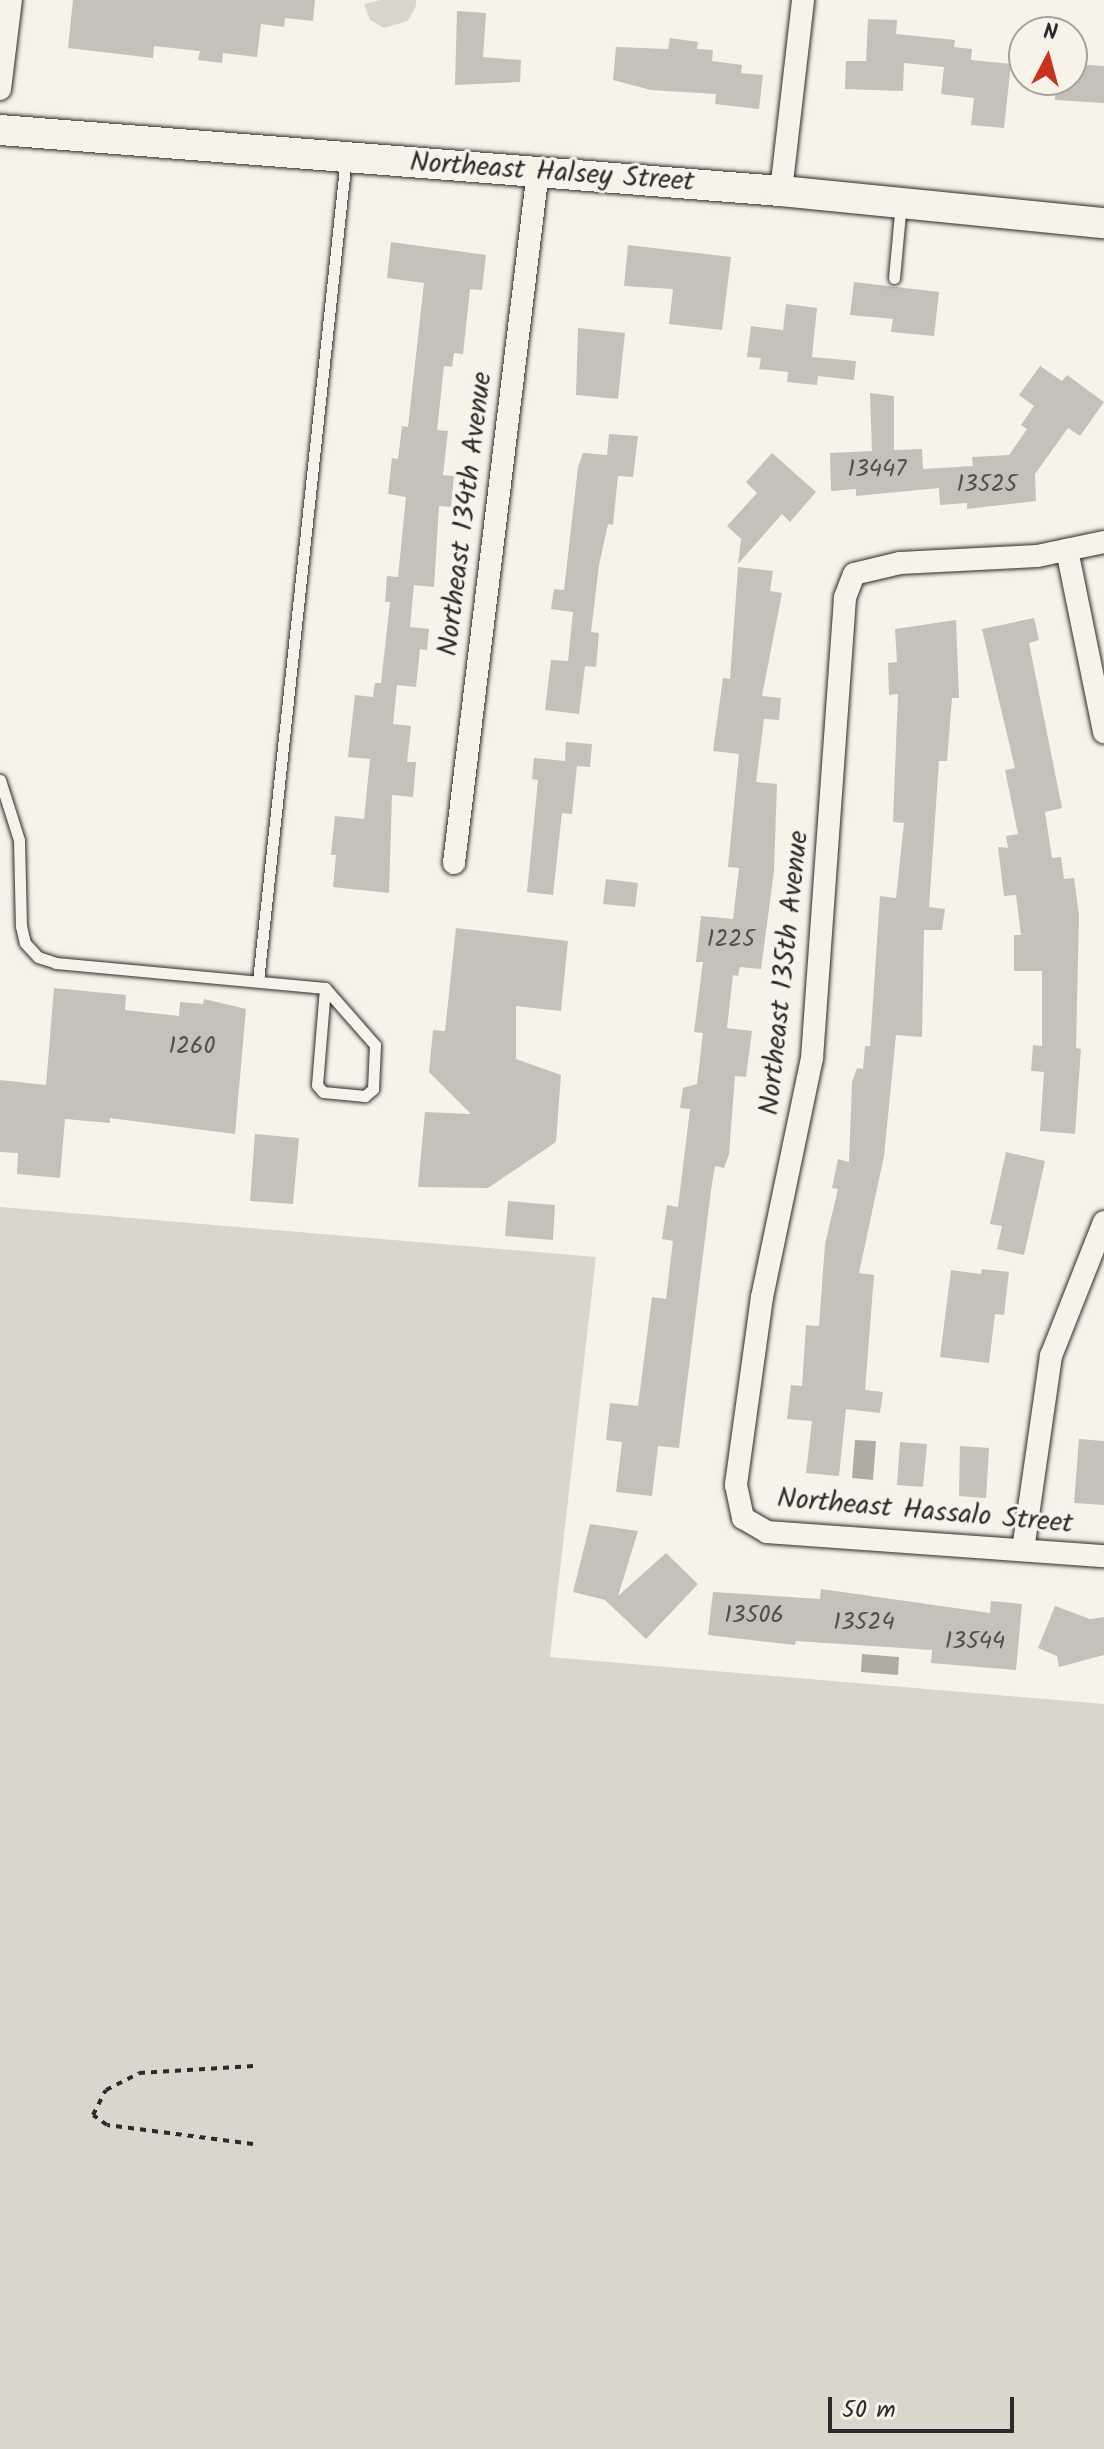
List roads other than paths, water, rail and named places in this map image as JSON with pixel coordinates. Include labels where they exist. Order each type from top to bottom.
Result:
[{"type":"main road","name":"Northeast Halsey Street","points":[[0,130],[781,191],[1104,223]]},
{"type":"street","points":[[0,89],[11,0]]},
{"type":"street","points":[[781,191],[803,0]]},
{"type":"street","name":"Northeast 134th Avenue","points":[[454,863],[538,171]]},
{"type":"street","points":[[1104,542],[1067,550],[1104,732]]},
{"type":"street","name":"Northeast 135th Avenue","points":[[743,1518],[736,1485],[762,1297],[812,1058],[845,598],[854,574],[900,563],[1037,556],[1067,550]]},
{"type":"street","points":[[1023,1550],[1051,1356],[1104,1222]]},
{"type":"street","name":"Northeast Hassalo Street","points":[[743,1518],[767,1532],[1104,1556]]},
{"type":"lane","points":[[258,981],[346,158]]},
{"type":"lane","points":[[894,278],[901,203]]},
{"type":"lane","points":[[0,780],[19,840],[23,935],[38,957],[56,963],[325,988],[375,1045],[373,1089],[365,1096],[323,1092],[317,1085],[325,988]]}]
